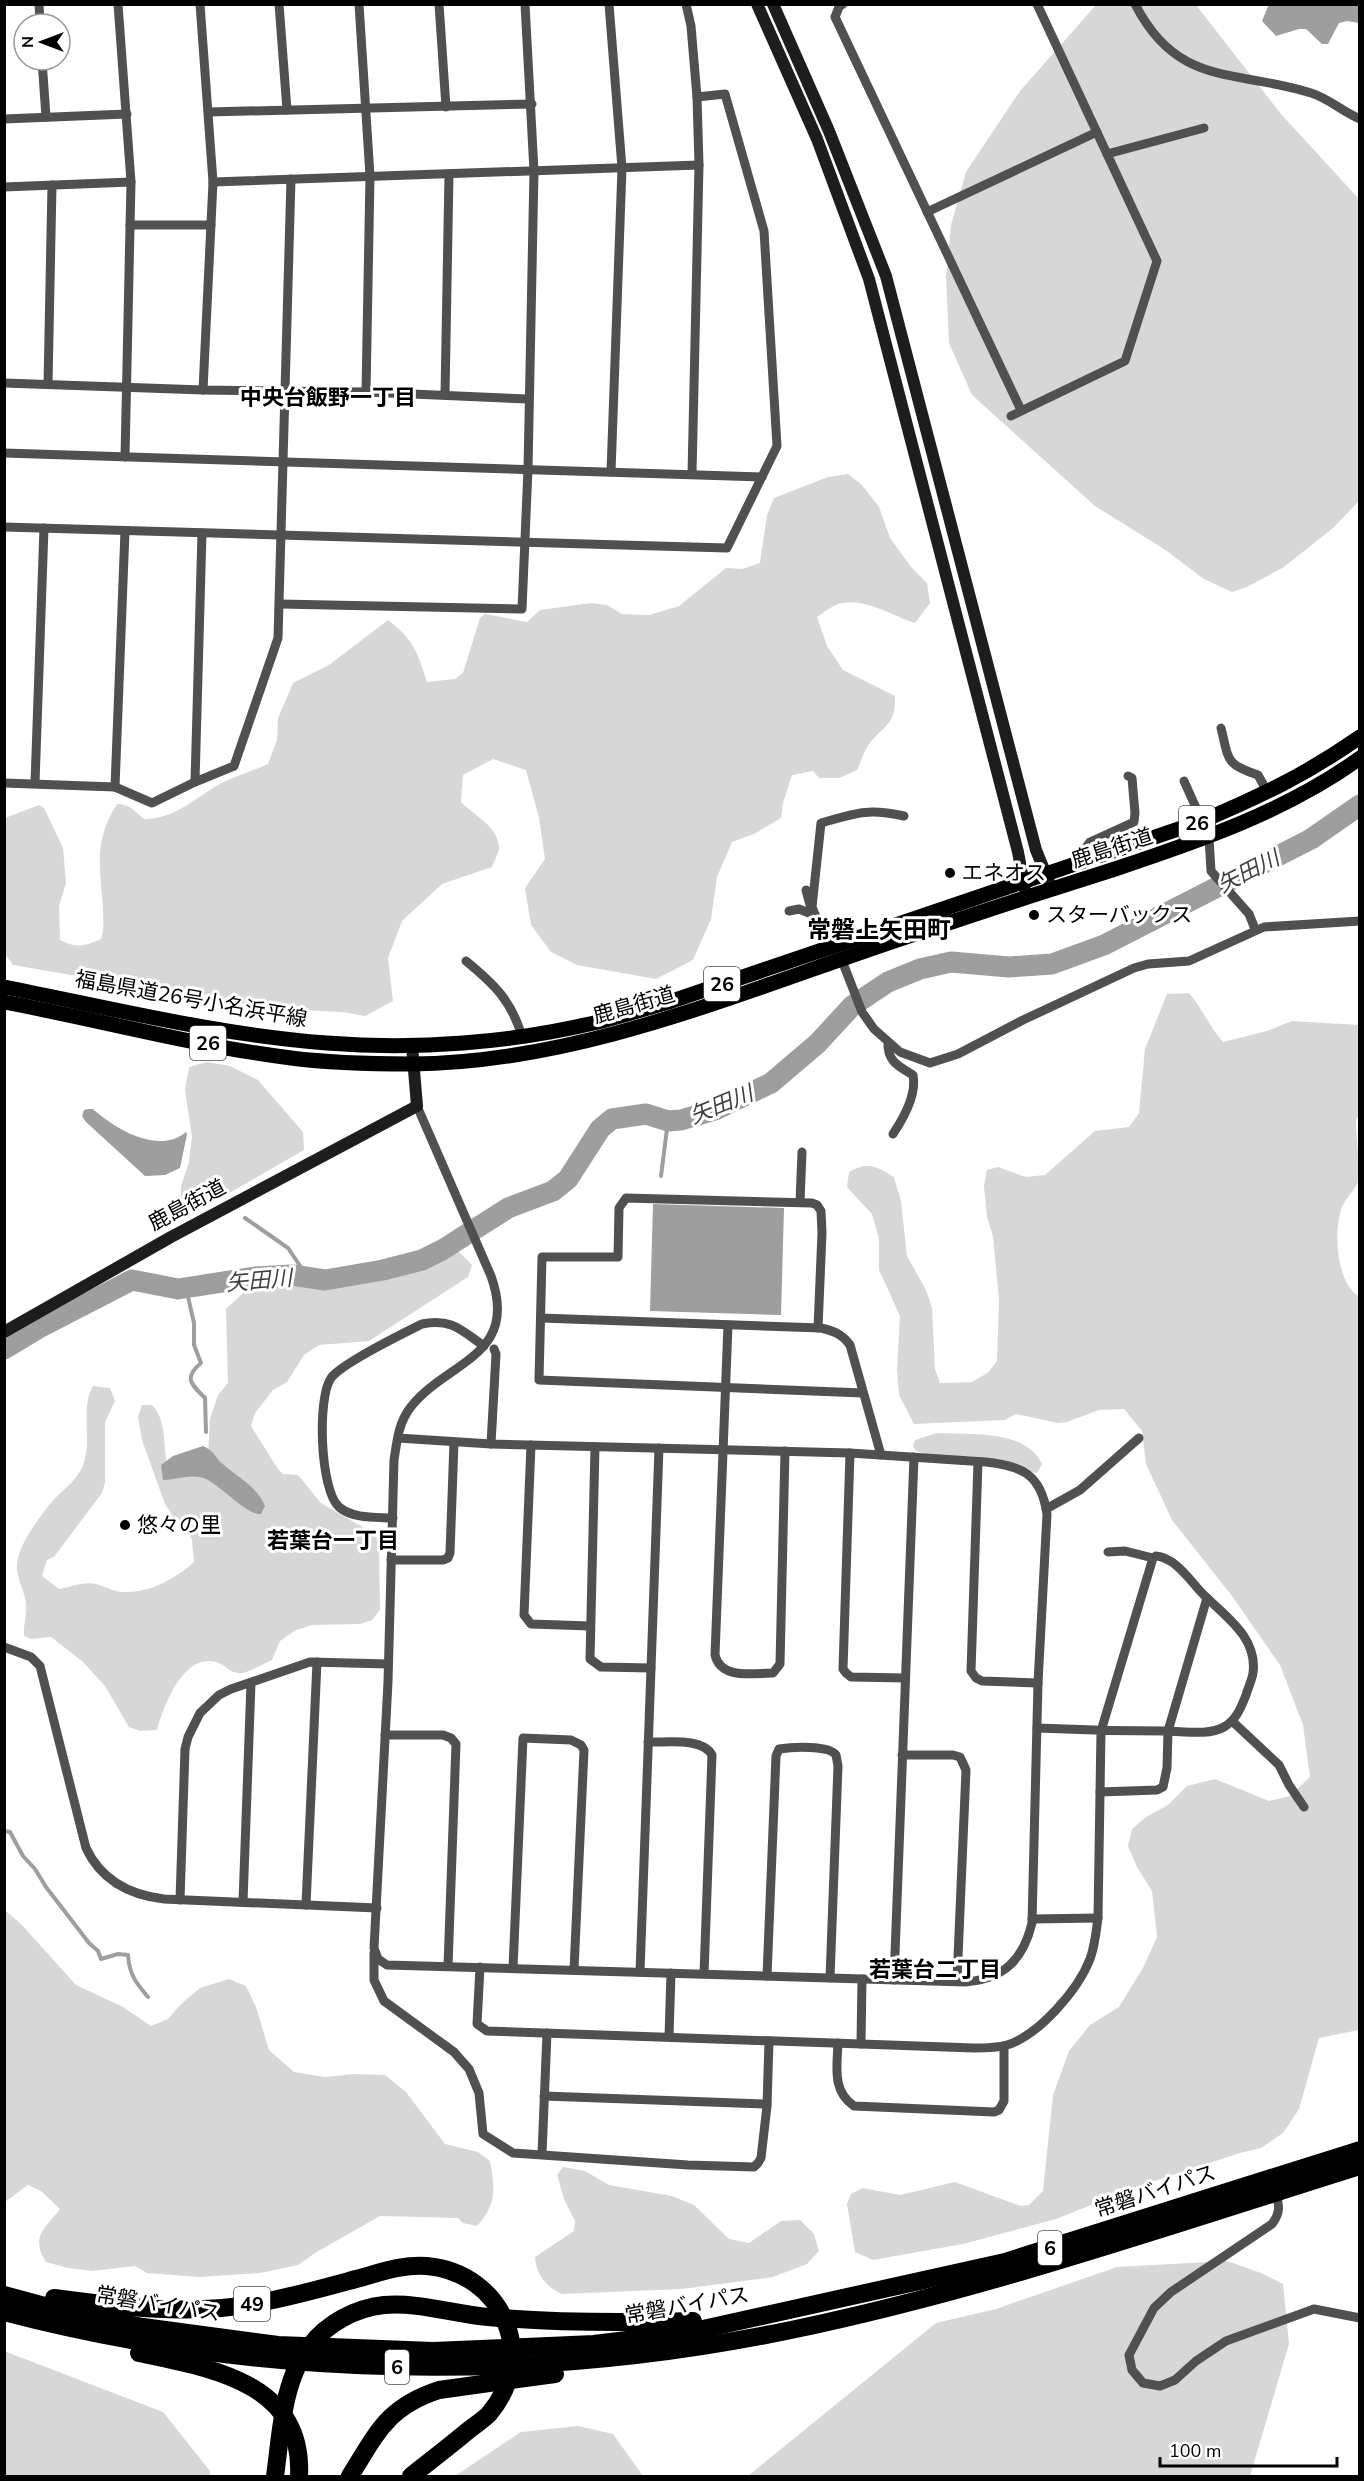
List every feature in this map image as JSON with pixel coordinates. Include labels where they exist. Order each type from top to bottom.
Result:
[{"type":"highway","name":"常磐バイパス","points":[[4,2295],[63,2311],[132,2325],[278,2345],[433,2351],[594,2344],[685,2333],[734,2320],[1005,2262],[1359,2150]]},
{"type":"highway","name":"常磐バイパス","points":[[4,2314],[126,2340],[253,2358],[317,2364],[443,2368],[531,2364],[683,2349],[792,2330],[1014,2275],[1359,2166]]},
{"type":"highway","name":"49","points":[[4,2290],[123,2307],[169,2310],[208,2309],[255,2304],[297,2295],[403,2266],[426,2266],[459,2274],[490,2294],[501,2310],[511,2339],[511,2374],[500,2398],[488,2415],[411,2476]]},
{"type":"highway","points":[[275,2476],[291,2384],[300,2360],[310,2345],[325,2331],[336,2322],[361,2310],[385,2305],[485,2317],[565,2322],[734,2320]]},
{"type":"highway","points":[[4,2314],[124,2350],[217,2371],[248,2384],[272,2402],[290,2425],[297,2442],[299,2476]]},
{"type":"highway","points":[[350,2476],[391,2415],[422,2396],[439,2390],[631,2363],[683,2349]]},
{"type":"main road","name":"福島県道26号小名浜平線","points":[[4,987],[242,1034],[329,1043],[412,1046],[522,1036],[598,1022],[1025,890],[1047,873],[1202,821],[1268,793],[1323,763],[1359,737]]},
{"type":"main road","name":"鹿島街道","points":[[413,1064],[527,1054],[603,1037],[678,1014],[1025,890],[1052,889],[1209,838],[1275,807],[1340,772],[1359,758]]},
{"type":"main road","name":"26","points":[[4,1002],[293,1058],[413,1064]]},
{"type":"street","points":[[118,4],[131,182],[125,457]]},
{"type":"street","points":[[200,4],[213,182],[203,390]]},
{"type":"street","points":[[279,4],[287,110]]},
{"type":"street","points":[[359,4],[370,176],[366,392]]},
{"type":"street","points":[[439,4],[446,107]]},
{"type":"street","points":[[280,604],[522,609],[528,469],[534,171],[525,4]]},
{"type":"street","points":[[609,4],[622,168],[612,472]]},
{"type":"street","points":[[686,4],[691,26],[697,97],[699,165],[692,474]]},
{"type":"street","points":[[757,4],[817,139],[869,279],[1018,852],[1025,890]]},
{"type":"street","points":[[773,4],[829,131],[886,276],[1036,850],[1052,889]]},
{"type":"street","points":[[843,4],[839,6],[835,16],[1021,410]]},
{"type":"street","points":[[1011,416],[1125,361],[1157,261],[1037,4]]},
{"type":"street","points":[[1135,4],[1143,21],[1171,53],[1188,62],[1206,71],[1264,81],[1313,94],[1359,118]]},
{"type":"street","points":[[43,72],[46,117]]},
{"type":"street","points":[[4,527],[727,548],[777,446],[764,231],[725,94],[697,97]]},
{"type":"street","points":[[209,112],[532,104]]},
{"type":"street","points":[[4,119],[127,114]]},
{"type":"street","points":[[1107,154],[1204,128]]},
{"type":"street","points":[[927,212],[1096,132]]},
{"type":"street","points":[[213,182],[699,165]]},
{"type":"street","points":[[445,395],[450,174]]},
{"type":"street","points":[[4,783],[115,787],[152,803],[234,766],[278,638],[291,179]]},
{"type":"street","points":[[4,187],[131,182]]},
{"type":"street","points":[[48,384],[52,185]]},
{"type":"street","points":[[130,225],[211,225]]},
{"type":"street","points":[[4,383],[203,390],[366,392],[528,399]]},
{"type":"street","points":[[4,453],[762,477]]},
{"type":"street","points":[[35,783],[44,528]]},
{"type":"street","points":[[115,787],[125,531]]},
{"type":"street","points":[[195,782],[202,533]]},
{"type":"street","points":[[1221,728],[1231,763],[1242,771],[1258,775],[1268,793]]},
{"type":"street","points":[[1090,860],[1087,846],[1090,842],[1134,822],[1132,778],[1128,776]]},
{"type":"street","points":[[1184,781],[1202,821]]},
{"type":"street","points":[[813,911],[821,823],[850,813],[874,811],[904,816]]},
{"type":"street","points":[[823,818],[838,817]]},
{"type":"street","points":[[811,835],[817,854]]},
{"type":"street","points":[[1209,838],[1211,872],[1249,914],[1255,929]]},
{"type":"street","points":[[806,890],[808,903],[825,939]]},
{"type":"street","points":[[789,911],[799,909],[813,911]]},
{"type":"street","points":[[840,958],[862,1012],[874,1029],[900,1052],[930,1064],[958,1054],[1023,1020],[1134,968],[1148,964],[1189,961],[1208,954],[1255,929],[1359,921]]},
{"type":"street","points":[[466,961],[500,991],[510,1007],[522,1036]]},
{"type":"street","points":[[888,1042],[888,1054],[894,1064],[913,1075],[914,1080],[910,1100],[893,1134]]},
{"type":"street","points":[[412,1046],[417,1106],[495,1286],[497,1311],[495,1326],[484,1346],[411,1407],[399,1428],[393,1518],[374,1980],[384,2001],[463,2060],[479,2093],[483,2134],[513,2153],[688,2165],[754,2166],[761,2158],[767,2104],[769,2041]]},
{"type":"street","name":"鹿島街道","points":[[4,1332],[171,1237],[417,1106]]},
{"type":"street","points":[[800,1202],[802,1152]]},
{"type":"street","points":[[818,1328],[822,1233],[820,1211],[817,1205],[800,1202],[626,1198],[619,1208],[618,1257],[542,1257],[539,1380],[863,1393]]},
{"type":"street","points":[[541,1318],[818,1328],[832,1331],[844,1337],[850,1345],[881,1455]]},
{"type":"street","points":[[393,1518],[349,1514],[338,1506],[330,1494],[322,1462],[325,1395],[329,1381],[348,1365],[422,1324],[434,1321],[449,1322],[484,1346]]},
{"type":"street","points":[[728,1325],[715,1655],[720,1668],[728,1672],[773,1673],[780,1664],[785,1451]]},
{"type":"street","points":[[491,1444],[496,1354],[494,1349]]},
{"type":"street","points":[[374,1948],[378,1959],[387,1965],[957,1982],[985,1979],[1009,1966],[1017,1959],[1027,1940],[1032,1919],[1038,1683],[1046,1509],[1041,1491],[1028,1473],[1008,1464],[850,1453],[491,1444],[398,1438]]},
{"type":"street","points":[[1046,1509],[1080,1490],[1139,1438]]},
{"type":"street","points":[[392,1560],[443,1560],[448,1558],[454,1442]]},
{"type":"street","points":[[531,1445],[524,1614],[531,1624],[590,1626]]},
{"type":"street","points":[[595,1447],[590,1659],[601,1667],[651,1668]]},
{"type":"street","points":[[640,1972],[659,1448]]},
{"type":"street","points":[[850,1453],[843,1669],[851,1677],[905,1678]]},
{"type":"street","points":[[894,1980],[914,1457]]},
{"type":"street","points":[[978,1462],[971,1671],[976,1678],[982,1681],[1038,1683]]},
{"type":"street","points":[[1037,1728],[1101,1731],[1212,1731],[1233,1722],[1242,1705],[1253,1672],[1252,1654],[1241,1630],[1163,1556],[1153,1558],[1125,1551],[1108,1551]]},
{"type":"street","points":[[480,1967],[477,2024],[487,2031],[974,2048],[1004,2046],[1020,2039],[1038,2026],[1065,1999],[1082,1977],[1094,1945],[1098,1918],[1101,1731],[1153,1558]]},
{"type":"street","points":[[1100,1792],[1157,1790],[1163,1787],[1167,1767],[1168,1731],[1207,1598]]},
{"type":"street","points":[[4,1647],[31,1657],[40,1666],[80,1829],[92,1860],[104,1874],[126,1890],[151,1898],[377,1908]]},
{"type":"street","points":[[180,1900],[185,1749],[188,1737],[200,1713],[214,1699],[231,1689],[317,1662],[388,1664]]},
{"type":"street","points":[[306,1905],[317,1662]]},
{"type":"street","points":[[243,1902],[251,1683]]},
{"type":"street","points":[[1233,1722],[1279,1765],[1288,1785],[1304,1807]]},
{"type":"street","points":[[385,1734],[443,1735],[451,1738],[456,1744],[448,1966]]},
{"type":"street","points":[[513,1968],[523,1738],[571,1740],[581,1744],[584,1750],[574,1970]]},
{"type":"street","points":[[648,1742],[697,1744],[708,1749],[712,1755],[704,1974]]},
{"type":"street","points":[[767,1976],[776,1756],[779,1749],[828,1749],[836,1755],[838,1766],[830,1978]]},
{"type":"street","points":[[902,1755],[953,1755],[960,1757],[966,1770],[957,1982]]},
{"type":"street","points":[[1032,1919],[1098,1918]]},
{"type":"street","points":[[669,2037],[671,1973]]},
{"type":"street","points":[[861,2044],[862,1979]]},
{"type":"street","points":[[542,2154],[547,2033]]},
{"type":"street","points":[[838,2043],[837,2083],[848,2102],[854,2106],[993,2112],[999,2110],[1004,2101],[1004,2046]]},
{"type":"street","points":[[544,2096],[767,2104]]},
{"type":"street","points":[[1276,2192],[1280,2208],[1272,2224],[1171,2292],[1154,2308],[1129,2355],[1132,2370],[1143,2383],[1160,2386],[1174,2380],[1196,2361],[1226,2341],[1314,2309],[1359,2318]]},
{"type":"shaded area","points":[[1269,4],[1359,5],[1359,23],[1347,21],[1339,23],[1328,44],[1322,44],[1306,29],[1276,36],[1262,21]]},
{"type":"shaded area","points":[[1096,5],[1196,5],[1281,114],[1359,199],[1359,501],[1333,528],[1284,567],[1247,587],[1232,592],[1204,579],[1164,549],[1095,506],[972,395],[949,343],[946,276],[951,225],[966,172],[1020,91]]},
{"type":"shaded area","points":[[848,474],[862,485],[879,507],[890,538],[911,567],[927,583],[930,603],[915,623],[870,605],[851,602],[836,605],[817,617],[827,646],[843,670],[895,696],[894,713],[869,744],[857,770],[839,778],[819,778],[813,771],[792,775],[781,818],[754,834],[732,842],[717,877],[711,919],[693,960],[656,979],[577,965],[551,952],[531,925],[525,888],[545,859],[539,818],[526,770],[493,759],[463,775],[461,802],[485,822],[495,834],[499,849],[492,867],[442,884],[402,921],[388,958],[393,1001],[365,1016],[343,1012],[257,1008],[198,993],[135,986],[13,965],[5,954],[5,818],[39,805],[44,808],[63,848],[66,883],[59,906],[60,940],[76,945],[95,942],[101,939],[103,932],[100,852],[108,821],[117,804],[128,806],[144,819],[166,816],[220,784],[268,764],[277,740],[278,718],[293,683],[329,665],[388,620],[404,634],[414,647],[427,682],[455,679],[463,673],[480,618],[485,614],[527,622],[540,610],[591,603],[607,605],[622,614],[649,615],[679,606],[726,568],[742,569],[760,563],[767,515],[774,498],[828,477]]},
{"type":"shaded area","points":[[1189,993],[1223,1042],[1267,1031],[1292,1021],[1359,1025],[1360,1112],[1356,1120],[1358,1180],[1356,1187],[1342,1207],[1337,1243],[1341,1269],[1346,1281],[1360,1297],[1359,2030],[1319,2038],[1299,2109],[1283,2133],[1261,2148],[1136,2187],[1056,2219],[963,2244],[873,2260],[855,2252],[847,2204],[851,2194],[863,2188],[900,2195],[955,2182],[1021,2206],[1029,2205],[1043,2191],[1053,2095],[1069,2051],[1090,2025],[1119,2007],[1144,1966],[1157,1937],[1152,1891],[1137,1867],[1128,1846],[1132,1829],[1146,1817],[1168,1805],[1187,1786],[1215,1779],[1269,1801],[1290,1796],[1310,1777],[1303,1725],[1280,1665],[1232,1596],[1172,1520],[1146,1464],[1142,1431],[1124,1409],[1099,1410],[1058,1423],[1016,1414],[1005,1420],[914,1424],[899,1395],[897,1370],[900,1316],[879,1270],[879,1239],[872,1214],[847,1187],[849,1172],[862,1167],[877,1168],[894,1177],[901,1201],[907,1256],[926,1290],[932,1308],[935,1369],[940,1383],[972,1382],[989,1372],[997,1361],[999,1301],[993,1236],[987,1217],[984,1186],[987,1170],[998,1167],[1026,1177],[1045,1175],[1095,1131],[1129,1127],[1139,1113],[1145,1049],[1167,994]]},
{"type":"shaded area","points":[[207,1062],[230,1066],[258,1080],[303,1132],[304,1150],[207,1206],[189,1205],[181,1197],[181,1186],[189,1162],[192,1137],[185,1090],[189,1067]]},
{"type":"shaded area","points":[[93,1109],[113,1124],[138,1137],[163,1141],[186,1132],[180,1168],[165,1175],[145,1176],[86,1122],[82,1116],[84,1110]]},
{"type":"shaded area","points":[[653,1204],[784,1208],[781,1315],[650,1311]]},
{"type":"shaded area","points":[[458,1251],[472,1265],[468,1277],[369,1341],[319,1345],[304,1355],[287,1382],[273,1390],[255,1413],[251,1426],[283,1474],[298,1475],[321,1503],[371,1532],[379,1541],[380,1610],[372,1620],[360,1624],[312,1625],[296,1630],[280,1641],[272,1660],[246,1672],[238,1673],[216,1662],[204,1661],[184,1673],[176,1684],[164,1708],[157,1730],[140,1731],[129,1727],[105,1686],[83,1662],[51,1637],[31,1639],[24,1636],[26,1604],[17,1561],[28,1535],[50,1504],[74,1480],[81,1469],[87,1443],[87,1404],[93,1386],[110,1388],[115,1401],[105,1422],[105,1483],[102,1493],[54,1557],[47,1560],[42,1576],[59,1589],[87,1583],[123,1592],[145,1590],[171,1579],[194,1562],[192,1540],[186,1527],[174,1518],[165,1504],[142,1440],[138,1417],[142,1405],[152,1405],[157,1412],[163,1428],[169,1470],[208,1458],[210,1419],[218,1395],[228,1383],[226,1309],[260,1277],[275,1270],[368,1270],[415,1258]]},
{"type":"shaded area","points":[[937,1433],[980,1434],[1010,1439],[1034,1453],[1042,1464],[1037,1473],[994,1459],[933,1455],[916,1451],[913,1446],[915,1440]]},
{"type":"shaded area","points":[[203,1446],[257,1493],[265,1506],[261,1514],[242,1506],[206,1479],[190,1477],[163,1480],[161,1465],[173,1456]]},
{"type":"shaded area","points":[[7,1912],[22,1925],[76,1985],[123,2007],[151,2026],[168,2019],[200,1988],[229,1979],[246,1986],[256,2007],[269,2050],[294,2072],[325,2077],[354,2074],[385,2075],[406,2092],[445,2144],[478,2152],[490,2161],[493,2196],[484,2218],[477,2226],[463,2223],[458,2218],[380,2216],[298,2265],[260,2273],[199,2277],[147,2273],[135,2266],[93,2271],[46,2262],[41,2253],[39,2239],[41,2233],[60,2209],[41,2191],[28,2185],[5,2202],[4,1913]]},
{"type":"shaded area","points":[[563,2167],[585,2171],[609,2185],[672,2196],[694,2205],[729,2239],[749,2243],[781,2221],[800,2220],[814,2234],[819,2251],[807,2264],[773,2277],[682,2289],[562,2294],[551,2288],[543,2279],[537,2269],[535,2257],[574,2231],[575,2221],[564,2199],[557,2175]]},
{"type":"shaded area","points":[[1227,2261],[1261,2273],[1283,2284],[1289,2344],[1250,2476],[748,2476],[936,2323],[996,2309],[1117,2267]]},
{"type":"shaded area","points":[[4,2351],[163,2412],[210,2471],[210,2476],[5,2476]]},
{"type":"shaded area","points":[[578,2426],[613,2434],[643,2476],[455,2476],[521,2432]]},
{"type":"waterway","name":"矢田川","points":[[4,1349],[39,1328],[132,1280],[178,1289],[255,1277],[292,1275],[325,1280],[383,1270],[422,1260],[508,1208],[553,1191],[568,1179],[600,1129],[612,1119],[646,1114],[668,1121],[681,1120],[715,1110],[771,1083],[818,1043],[852,1006],[888,982],[920,969],[951,962],[1009,967],[1052,964],[1104,945],[1311,839],[1360,805]]},
{"type":"waterway","points":[[661,1176],[668,1121]]},
{"type":"waterway","points":[[245,1218],[288,1248],[307,1276]]},
{"type":"waterway","points":[[186,1288],[194,1323],[194,1345],[201,1363],[192,1373],[191,1381],[205,1398],[206,1432]]},
{"type":"waterway","points":[[4,1831],[10,1832],[23,1856],[89,1943],[98,1951],[101,1959],[118,1954],[128,1955],[134,1978],[148,1997]]},
{"type":"place","name":"エネオス","points":[[950,873]]},
{"type":"place","name":"スターバックス","points":[[1034,915]]},
{"type":"place","name":"悠々の里","points":[[125,1525]]},
{"type":"district","name":"中央台飯野一丁目","points":[[328,397]]},
{"type":"district","name":"常磐上矢田町","points":[[879,930]]},
{"type":"district","name":"若葉台一丁目","points":[[333,1540]]},
{"type":"district","name":"若葉台二丁目","points":[[935,1969]]}]
